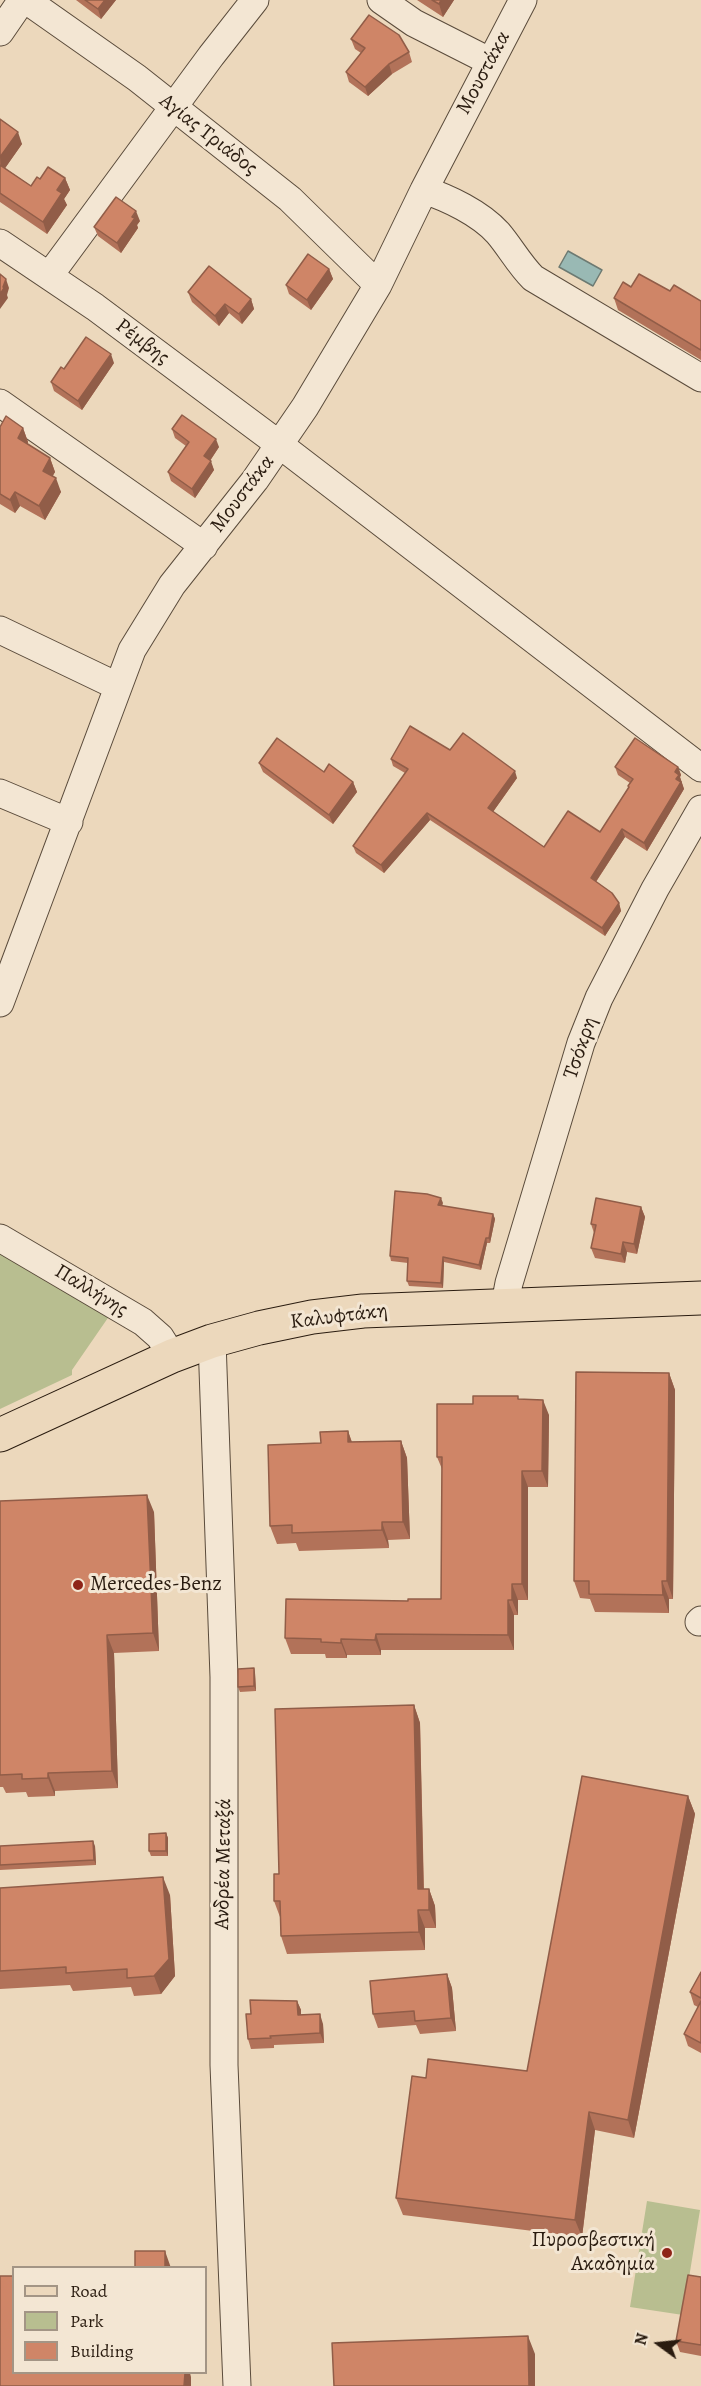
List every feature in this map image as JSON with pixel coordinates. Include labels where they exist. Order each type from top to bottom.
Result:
[{"type":"main road","name":"Καλυφτάκη","points":[[0,1436],[172,1356],[212,1341],[312,1317],[363,1311],[505,1304],[701,1298]]},
{"type":"street","points":[[0,32],[24,0]]},
{"type":"street","name":"Αγίας Τριάδος","points":[[24,0],[137,78],[290,200],[378,285]]},
{"type":"street","points":[[49,276],[255,0]]},
{"type":"street","points":[[381,0],[414,23],[489,61]]},
{"type":"street","name":"Μουστάκα","points":[[1,998],[132,650],[172,585],[280,445],[378,285],[489,61],[523,0]]},
{"type":"street","points":[[424,190],[443,196],[489,225],[498,233],[533,278],[701,378]]},
{"type":"street","name":"Ρέμβης","points":[[0,243],[94,307],[280,445],[701,768]]},
{"type":"street","points":[[0,403],[204,546]]},
{"type":"street","points":[[0,630],[117,686]]},
{"type":"street","points":[[0,793],[69,822]]},
{"type":"street","name":"Τσόκρη","points":[[505,1304],[509,1283],[581,1043],[599,998],[655,889],[701,809]]},
{"type":"street","name":"Παλλήνης","points":[[0,1238],[143,1322],[160,1337],[172,1356]]},
{"type":"street","name":"Ανδρέα Μεταξά","points":[[212,1341],[224,1677],[224,2065],[237,2386]]},
{"type":"green space","points":[[0,1251],[112,1312],[72,1370],[72,1375],[0,1409]]},
{"type":"green space","points":[[647,2201],[700,2210],[683,2315],[630,2307]]},
{"type":"water","points":[[568,251],[602,270],[593,286],[559,267]]},
{"type":"building","points":[[85,0],[105,0],[98,9]]},
{"type":"building","points":[[369,15],[399,35],[409,52],[389,64],[365,87],[346,72],[365,48],[351,39]]},
{"type":"building","points":[[0,119],[18,132],[0,157]]},
{"type":"building","points":[[0,165],[31,186],[37,177],[40,179],[48,167],[65,178],[57,190],[62,193],[43,222],[0,193]]},
{"type":"building","points":[[116,197],[136,211],[132,217],[135,218],[117,243],[94,227]]},
{"type":"building","points":[[308,254],[329,269],[307,300],[286,285]]},
{"type":"building","points":[[209,266],[251,299],[239,314],[225,304],[215,316],[188,292]]},
{"type":"building","points":[[0,274],[6,279],[0,294]]},
{"type":"building","points":[[639,274],[670,291],[674,285],[701,301],[701,350],[614,298],[623,282],[631,287]]},
{"type":"building","points":[[86,337],[111,354],[78,401],[51,382],[61,367],[64,369]]},
{"type":"building","points":[[182,415],[216,439],[204,456],[211,461],[192,489],[168,472],[189,442],[172,429]]},
{"type":"building","points":[[6,416],[23,428],[18,438],[50,458],[43,471],[56,478],[39,506],[15,492],[10,500],[0,494],[0,427]]},
{"type":"building","points":[[410,726],[450,750],[463,733],[515,771],[488,808],[544,847],[568,811],[600,832],[633,779],[615,767],[635,738],[678,767],[675,772],[679,775],[676,779],[681,782],[644,843],[622,829],[591,878],[612,893],[619,903],[602,928],[427,813],[381,865],[353,846],[408,769],[391,759]]},
{"type":"building","points":[[277,738],[324,772],[329,764],[353,782],[329,815],[259,763]]},
{"type":"building","points":[[395,1191],[427,1194],[441,1198],[438,1205],[493,1214],[489,1238],[486,1238],[479,1265],[443,1257],[441,1283],[407,1281],[408,1258],[390,1256]]},
{"type":"building","points":[[596,1198],[641,1207],[634,1244],[623,1242],[621,1254],[591,1248],[596,1225],[591,1224]]},
{"type":"building","points":[[576,1372],[669,1373],[667,1581],[662,1581],[663,1595],[589,1594],[589,1581],[574,1581]]},
{"type":"building","points":[[473,1396],[518,1396],[518,1399],[543,1400],[542,1471],[522,1471],[522,1584],[512,1584],[512,1600],[508,1600],[508,1635],[376,1634],[375,1640],[341,1639],[341,1643],[321,1642],[321,1639],[285,1638],[286,1599],[408,1601],[408,1599],[441,1599],[442,1457],[437,1457],[437,1404],[473,1404]]},
{"type":"building","points":[[348,1431],[348,1442],[401,1441],[403,1522],[382,1522],[382,1530],[292,1533],[292,1525],[270,1526],[268,1445],[321,1443],[320,1432]]},
{"type":"building","points":[[147,1495],[153,1633],[107,1635],[112,1771],[48,1773],[48,1778],[22,1779],[22,1774],[0,1775],[0,1501]]},
{"type":"building","points":[[254,1668],[254,1686],[238,1687],[238,1669]]},
{"type":"building","points":[[414,1705],[418,1889],[429,1889],[429,1910],[418,1910],[419,1932],[281,1936],[280,1901],[274,1901],[274,1874],[279,1874],[275,1709]]},
{"type":"building","points":[[582,1776],[688,1796],[628,2120],[589,2112],[575,2220],[396,2198],[412,2076],[426,2078],[428,2059],[527,2071]]},
{"type":"building","points":[[166,1833],[166,1851],[149,1851],[149,1834]]},
{"type":"building","points":[[93,1841],[94,1860],[0,1865],[0,1846]]},
{"type":"building","points":[[163,1877],[169,1959],[154,1976],[127,1978],[127,1969],[66,1973],[66,1967],[0,1971],[0,1888]]},
{"type":"building","points":[[701,1972],[701,1998],[690,1992]]},
{"type":"building","points":[[447,1974],[451,2018],[415,2021],[414,2011],[373,2014],[370,1981]]},
{"type":"building","points":[[250,2000],[297,2001],[298,2015],[320,2014],[320,2033],[248,2039],[246,2014],[251,2014]]},
{"type":"building","points":[[701,2001],[701,2043],[684,2034]]},
{"type":"building","points":[[135,2251],[165,2251],[165,2266],[135,2266]]},
{"type":"building","points":[[688,2275],[701,2277],[701,2345],[676,2341]]},
{"type":"building","points":[[0,2276],[12,2276],[12,2374],[185,2374],[184,2386],[0,2386]]},
{"type":"building","points":[[528,2336],[529,2386],[334,2386],[332,2343]]},
{"type":"place","name":"Mercedes-Benz","points":[[78,1585]]},
{"type":"place","name":"Πυροσβεστική Ακαδημία","points":[[667,2253]]}]
